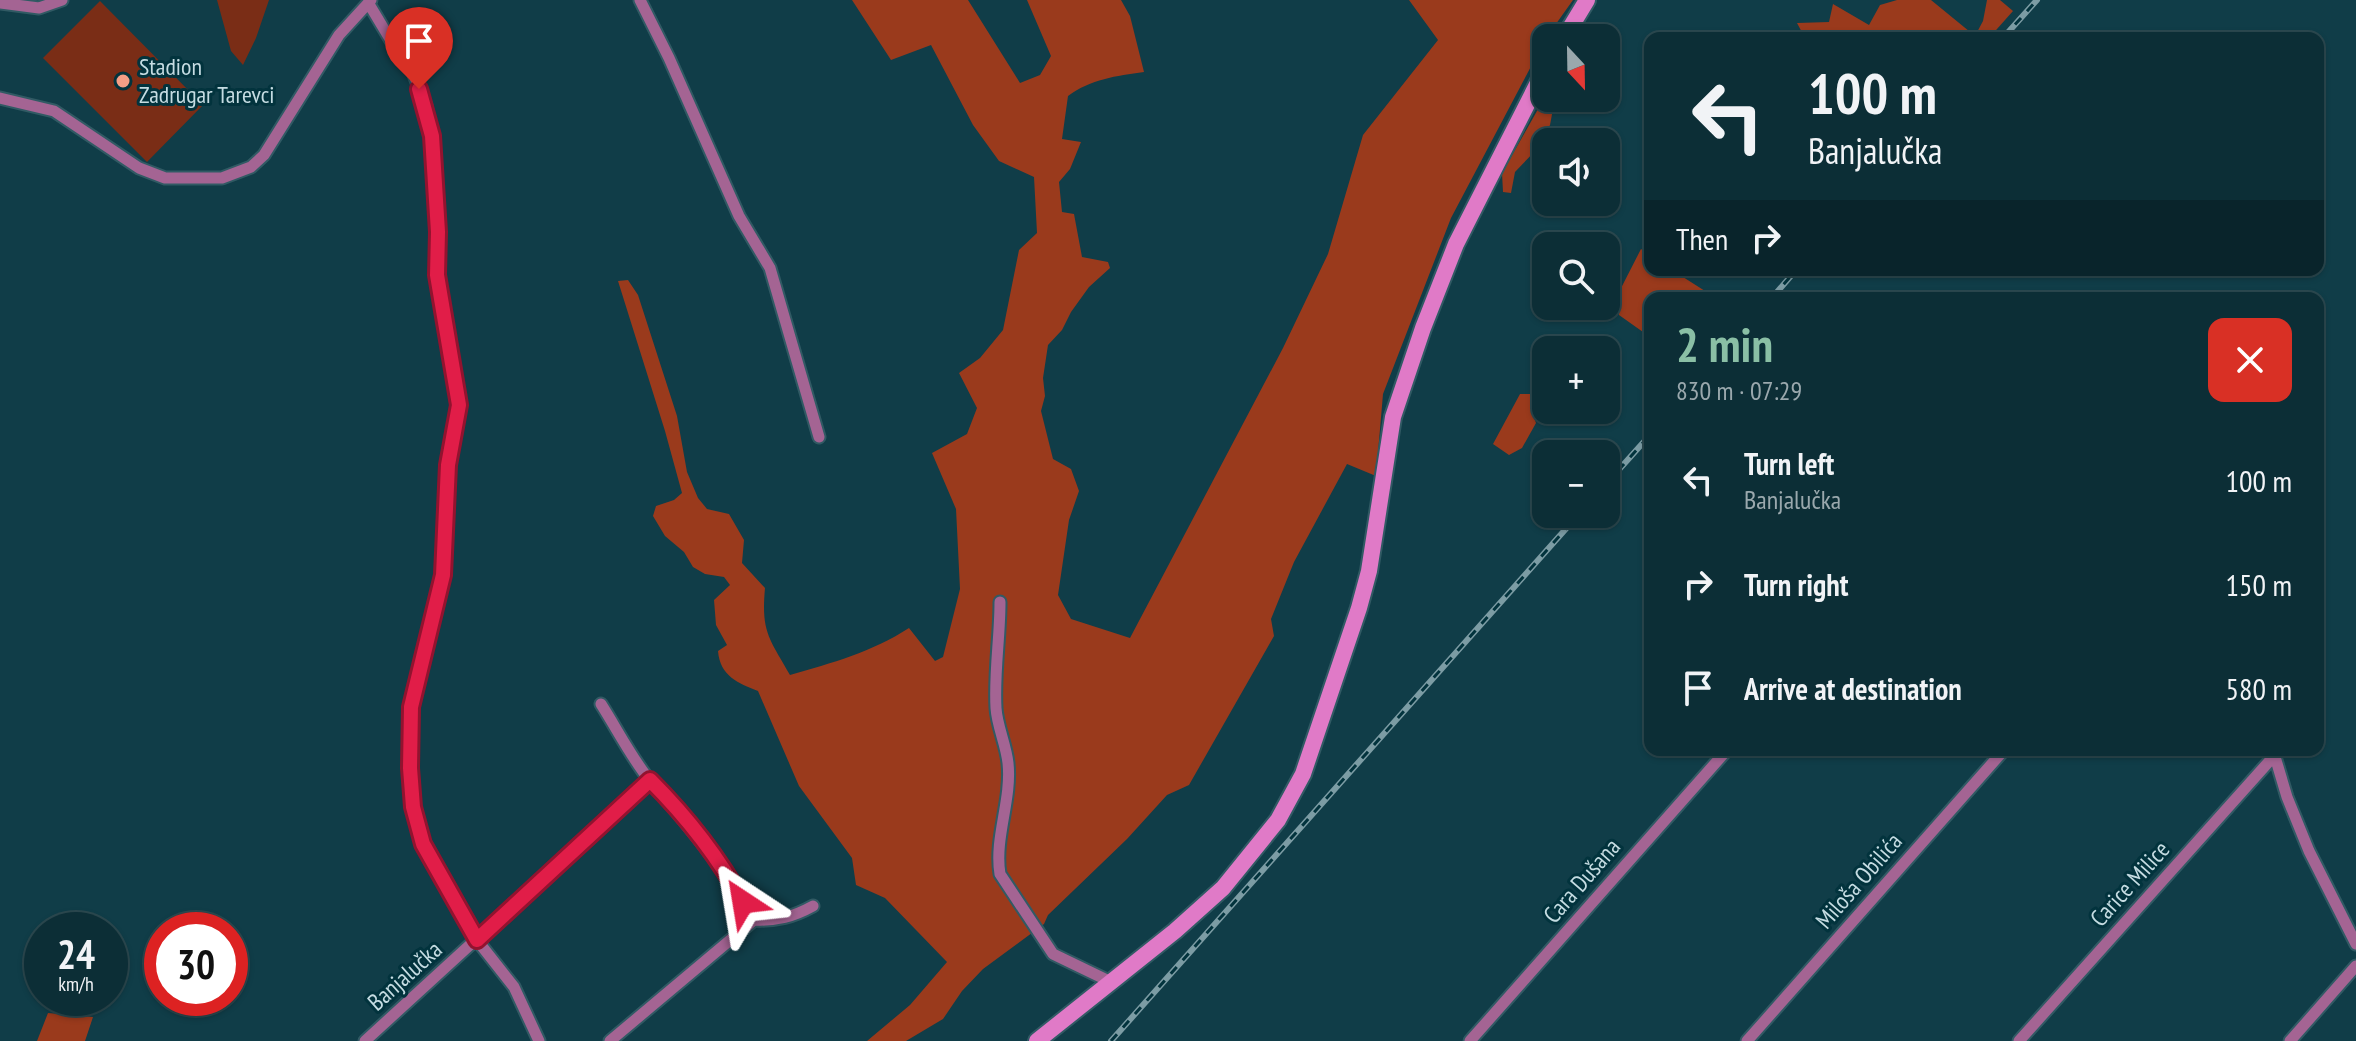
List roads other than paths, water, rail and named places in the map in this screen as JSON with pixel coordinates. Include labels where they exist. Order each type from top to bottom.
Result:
[{"type":"main road","points":[[1572,24],[1587,0]]},
{"type":"main road","points":[[1037,1041],[1175,931],[1223,888],[1278,820],[1303,774],[1365,584],[1393,417],[1456,244],[1532,95]]},
{"type":"street","points":[[0,3],[39,8],[62,0]]},
{"type":"street","points":[[640,0],[739,216],[770,268],[819,437]]},
{"type":"street","points":[[0,98],[54,111],[139,168],[165,178],[222,178],[251,167],[264,155],[339,35],[370,2],[396,49],[413,72],[426,106],[432,136],[437,275],[459,405],[448,465],[443,575],[411,707],[413,807],[423,844],[477,940],[514,987],[539,1041]]},
{"type":"street","points":[[1000,602],[996,711],[1008,762],[1008,796],[998,862],[1000,874],[1053,954],[1111,982]]},
{"type":"street","points":[[601,704],[650,780],[678,811],[733,884],[754,920]]},
{"type":"street","name":"Cara Dušana","points":[[1470,1041],[1722,756]]},
{"type":"street","name":"Miloša Obilića","points":[[1747,1041],[1999,756]]},
{"type":"street","name":"Carice Milice","points":[[2019,1041],[2271,756]]},
{"type":"street","points":[[2275,756],[2309,851],[2356,944]]},
{"type":"street","name":"Banjalučka","points":[[365,1041],[650,780]]},
{"type":"street","points":[[610,1041],[754,920],[781,919],[813,906]]},
{"type":"street","points":[[2290,1041],[2355,968]]},
{"type":"railway","points":[[2008,32],[2037,0]]},
{"type":"railway","points":[[1777,292],[1791,276]]},
{"type":"railway","points":[[1620,468],[1644,442]]},
{"type":"railway","points":[[1111,1041],[1567,528]]},
{"type":"place","name":"Stadion Zadrugar Tarevci","points":[[123,81]]}]
